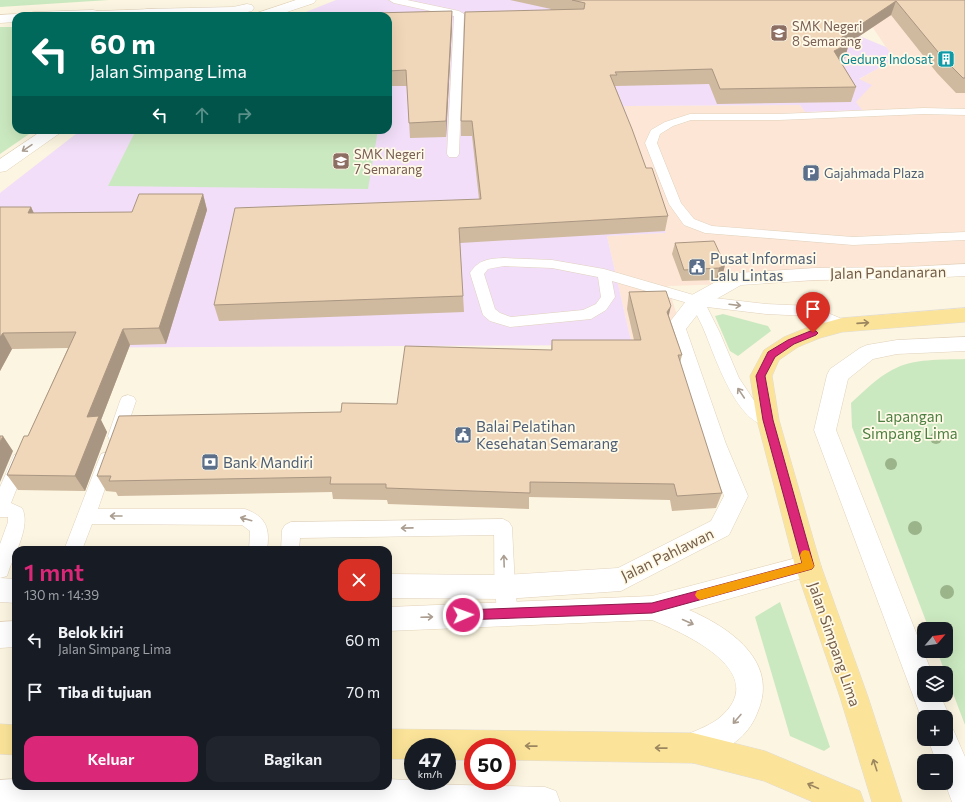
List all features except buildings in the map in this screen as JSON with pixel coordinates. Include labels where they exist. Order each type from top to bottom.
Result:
[{"type":"main road","name":"Jalan Simpang Lima","points":[[887,802],[854,697],[808,566],[768,420],[760,376],[771,355],[791,342],[813,333],[842,325],[965,316]]},
{"type":"main road","points":[[0,739],[12,740]]},
{"type":"main road","points":[[392,744],[404,745]]},
{"type":"main road","points":[[456,746],[693,748],[765,766],[849,802]]},
{"type":"street","points":[[274,12],[309,0]]},
{"type":"street","points":[[194,12],[234,11],[247,8]]},
{"type":"street","points":[[0,18],[12,17]]},
{"type":"street","points":[[0,167],[48,134]]},
{"type":"street","name":"Jalan Pandanaran","points":[[697,301],[737,279],[815,274],[906,273],[965,270]]},
{"type":"street","name":"Jalan Pahlawan","points":[[392,586],[505,587],[621,579],[720,528],[736,496],[715,444],[675,328],[697,301]]},
{"type":"street","points":[[917,671],[824,430],[838,374],[867,353],[897,347],[965,344]]},
{"type":"street","points":[[392,619],[652,608],[808,566]]},
{"type":"street","points":[[0,590],[12,591]]},
{"type":"street","points":[[652,608],[690,622],[708,632],[726,646],[738,658],[750,680],[749,700],[745,710],[728,729],[693,748]]},
{"type":"street","points":[[0,635],[12,634]]},
{"type":"street","points":[[946,746],[965,796]]},
{"type":"street","points":[[0,794],[421,794],[545,802]]},
{"type":"lane","points":[[394,0],[459,14],[453,154]]},
{"type":"lane","points":[[965,112],[924,111],[778,117],[690,117],[669,124],[655,132],[651,143],[674,204],[689,222],[710,230],[853,241],[965,236]]},
{"type":"lane","points":[[604,274],[608,297],[602,307],[586,315],[510,322],[495,317],[488,311],[477,273],[482,266],[504,262],[552,264],[604,274],[697,301],[766,309],[811,311],[842,325]]},
{"type":"lane","points":[[697,301],[713,333],[732,380],[751,409],[768,420]]},
{"type":"lane","points":[[75,546],[128,401]]},
{"type":"lane","points":[[0,570],[17,522],[16,513],[0,508],[25,449]]},
{"type":"lane","points":[[86,516],[245,517],[255,523],[260,531],[258,546]]},
{"type":"lane","points":[[290,546],[291,530],[503,527],[505,587],[508,614]]},
{"type":"shaded area","name":"SMK Negeri 7 Semarang","points":[[336,0],[772,0],[886,47],[895,59],[859,79],[872,85],[856,102],[862,110],[805,112],[800,105],[624,106],[666,233],[607,236],[632,345],[0,348],[0,193],[76,134],[392,134],[392,12],[306,12]]},
{"type":"shaded area","points":[[965,0],[965,276],[668,286],[685,342],[632,345],[607,236],[666,233],[624,106],[800,105],[805,112],[861,110],[856,102],[858,80],[894,59],[863,13]]},
{"type":"green space","points":[[0,0],[109,0],[0,7]]},
{"type":"green space","points":[[0,27],[12,27],[12,134],[29,134],[0,154]]},
{"type":"green space","points":[[134,134],[377,134],[368,189],[108,186]]},
{"type":"green space","points":[[723,314],[768,326],[771,331],[738,356],[730,351],[715,316]]},
{"type":"green space","name":"Lapangan Simpang Lima","points":[[965,359],[965,725],[953,693],[953,666],[943,666],[940,658],[953,658],[953,622],[926,622],[852,427],[851,403],[871,385],[881,377],[900,366],[928,360]]},
{"type":"green space","points":[[780,602],[830,747],[824,751],[790,736],[755,617]]},
{"type":"slow traffic","points":[[700,595],[808,566],[805,555]]},
{"type":"place","name":"SMK Negeri 8 Semarang","points":[[779,33]]},
{"type":"place","name":"Gedung Indosat","points":[[946,59]]},
{"type":"place","name":"SMK Negeri 7 Semarang","points":[[341,161]]},
{"type":"place","name":"Gajahmada Plaza","points":[[811,173]]},
{"type":"place","name":"Pusat Informasi Lalu Lintas","points":[[697,267]]},
{"type":"place","name":"Balai Pelatihan Kesehatan Semarang","points":[[463,435]]},
{"type":"place","name":"Bank Mandiri","points":[[210,462]]},
{"type":"route","points":[[463,615],[652,608],[808,566],[768,420],[760,376],[771,355],[791,342],[813,333]]}]
